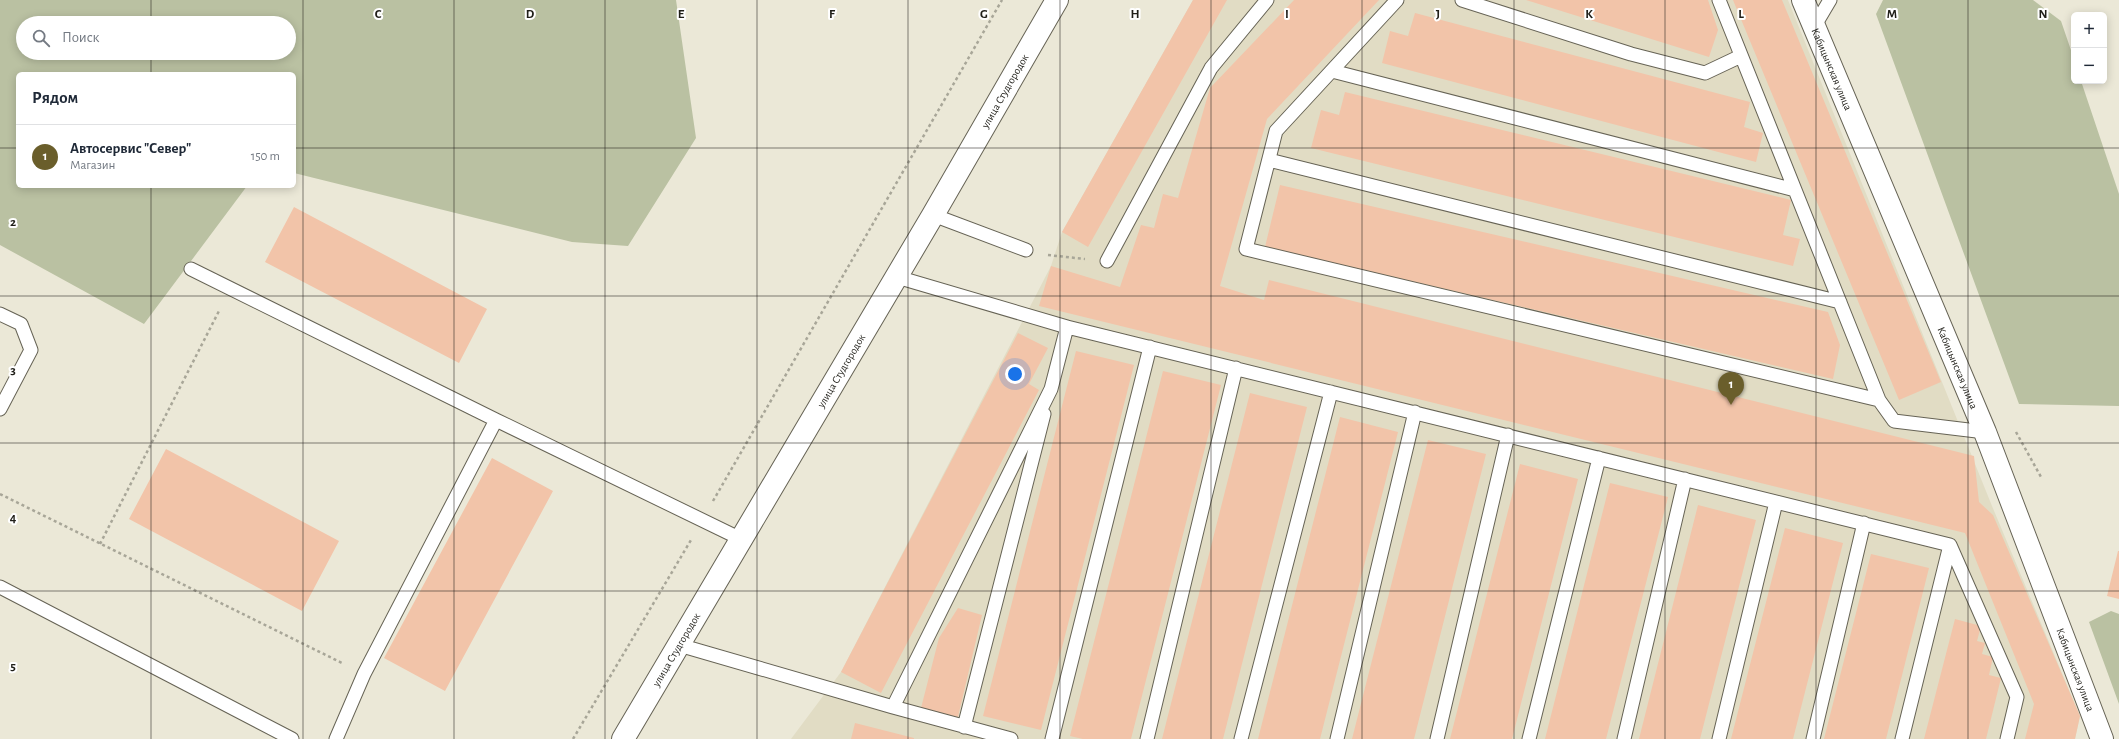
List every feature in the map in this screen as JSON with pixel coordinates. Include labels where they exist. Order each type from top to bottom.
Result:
[{"type":"street","name":"улица Студгородок","points":[[626,738],[679,644],[897,277],[1057,0]]},
{"type":"street","name":"Кабицынская улица","points":[[1803,0],[1985,432],[2102,739]]},
{"type":"lane","points":[[1107,261],[1211,68],[1267,0]]},
{"type":"lane","points":[[1397,0],[1276,131],[1246,249],[1879,400]]},
{"type":"lane","points":[[1462,0],[1631,54],[1705,73],[1741,56]]},
{"type":"lane","points":[[1718,0],[1879,400],[1894,421],[1985,432]]},
{"type":"lane","points":[[1814,27],[1830,0]]},
{"type":"lane","points":[[1332,70],[1795,190]]},
{"type":"lane","points":[[1269,160],[1840,302]]},
{"type":"lane","points":[[933,215],[1026,250]]},
{"type":"lane","points":[[191,269],[741,539]]},
{"type":"lane","points":[[897,277],[1067,326],[1950,545]]},
{"type":"lane","points":[[0,314],[21,324],[31,350],[0,409]]},
{"type":"lane","points":[[964,726],[1067,326]]},
{"type":"lane","points":[[1052,739],[1150,347]]},
{"type":"lane","points":[[1147,739],[1236,368]]},
{"type":"lane","points":[[893,707],[1051,388]]},
{"type":"lane","points":[[1241,739],[1331,392]]},
{"type":"lane","points":[[1337,739],[1415,412]]},
{"type":"lane","points":[[336,739],[364,674],[496,420]]},
{"type":"lane","points":[[1437,739],[1508,435]]},
{"type":"lane","points":[[1529,739],[1599,458]]},
{"type":"lane","points":[[1624,739],[1685,479]]},
{"type":"lane","points":[[1719,739],[1776,502]]},
{"type":"lane","points":[[1813,739],[1864,523]]},
{"type":"lane","points":[[1902,739],[1950,545]]},
{"type":"lane","points":[[1950,545],[2017,697],[2007,739]]},
{"type":"lane","points":[[0,587],[292,739]]},
{"type":"lane","points":[[679,644],[893,707],[1011,739]]},
{"type":"path","points":[[572,739],[702,520],[1002,0]]},
{"type":"path","points":[[1026,250],[1054,257],[1107,261]]},
{"type":"path","points":[[100,544],[230,288]]},
{"type":"path","points":[[0,494],[364,674]]},
{"type":"shaded area","points":[[1193,0],[1788,0],[1992,506],[2080,716],[2075,739],[791,739],[841,672],[1051,266],[1062,232]]},
{"type":"green space","points":[[0,0],[676,0],[696,138],[628,246],[572,242],[296,173],[296,72],[16,72],[16,188],[246,188],[144,324],[0,245]]},
{"type":"green space","points":[[1883,0],[2033,0],[2061,21],[2071,50],[2071,84],[2082,84],[2119,194],[2119,406],[2019,404],[1876,14]]},
{"type":"green space","points":[[2111,611],[2119,614],[2119,704],[2089,622]]},
{"type":"building","points":[[1193,0],[1227,0],[1088,247],[1062,232]]},
{"type":"building","points":[[1294,0],[1379,0],[1267,119],[1220,286],[1264,300],[1269,280],[1974,456],[1979,502],[1993,515],[2080,716],[2075,739],[2025,739],[2034,704],[1965,533],[1039,306],[1051,266],[1120,287],[1141,225],[1154,228],[1163,194],[1178,198],[1210,88]]},
{"type":"building","points":[[1526,0],[1708,0],[1718,30],[1709,57]]},
{"type":"building","points":[[1733,0],[1782,0],[1941,382],[1899,400]]},
{"type":"building","points":[[1415,13],[1750,102],[1744,127],[1763,133],[1756,162],[1382,63],[1390,31],[1408,36]]},
{"type":"building","points":[[1345,92],[1791,200],[1783,235],[1800,239],[1793,266],[1311,148],[1321,110],[1339,115]]},
{"type":"building","points":[[1280,185],[1828,312],[1840,345],[1833,379],[1265,247]]},
{"type":"building","points":[[294,207],[487,309],[459,363],[265,262]]},
{"type":"building","points":[[1018,333],[1048,348],[1029,384],[1039,390],[881,693],[841,672]]},
{"type":"building","points":[[1076,351],[1134,365],[1041,730],[983,716]]},
{"type":"building","points":[[1163,371],[1221,385],[1131,739],[1083,739],[1070,736]]},
{"type":"building","points":[[1250,393],[1307,407],[1223,739],[1162,739]]},
{"type":"building","points":[[1340,417],[1398,432],[1320,739],[1258,739]]},
{"type":"building","points":[[1428,440],[1486,454],[1414,739],[1352,739]]},
{"type":"building","points":[[166,449],[339,541],[302,611],[129,519]]},
{"type":"building","points":[[492,458],[553,491],[445,691],[384,658]]},
{"type":"building","points":[[1520,464],[1578,479],[1512,739],[1450,739]]},
{"type":"building","points":[[1610,483],[1668,497],[1606,739],[1545,739]]},
{"type":"building","points":[[1698,505],[1756,520],[1700,739],[1639,739]]},
{"type":"building","points":[[1785,528],[1843,543],[1793,739],[1731,739]]},
{"type":"building","points":[[2119,551],[2119,599],[2107,596]]},
{"type":"building","points":[[1871,554],[1929,568],[1886,739],[1824,739]]},
{"type":"building","points":[[958,608],[982,615],[958,717],[921,708],[939,638]]},
{"type":"building","points":[[1955,619],[1981,626],[1977,641],[1985,643],[1982,654],[1993,657],[1989,675],[2001,678],[1986,739],[1924,739]]},
{"type":"building","points":[[855,723],[914,738],[914,739],[851,739]]},
{"type":"place","name":"Автосервис \"Север\"","points":[[1731,405]]}]
